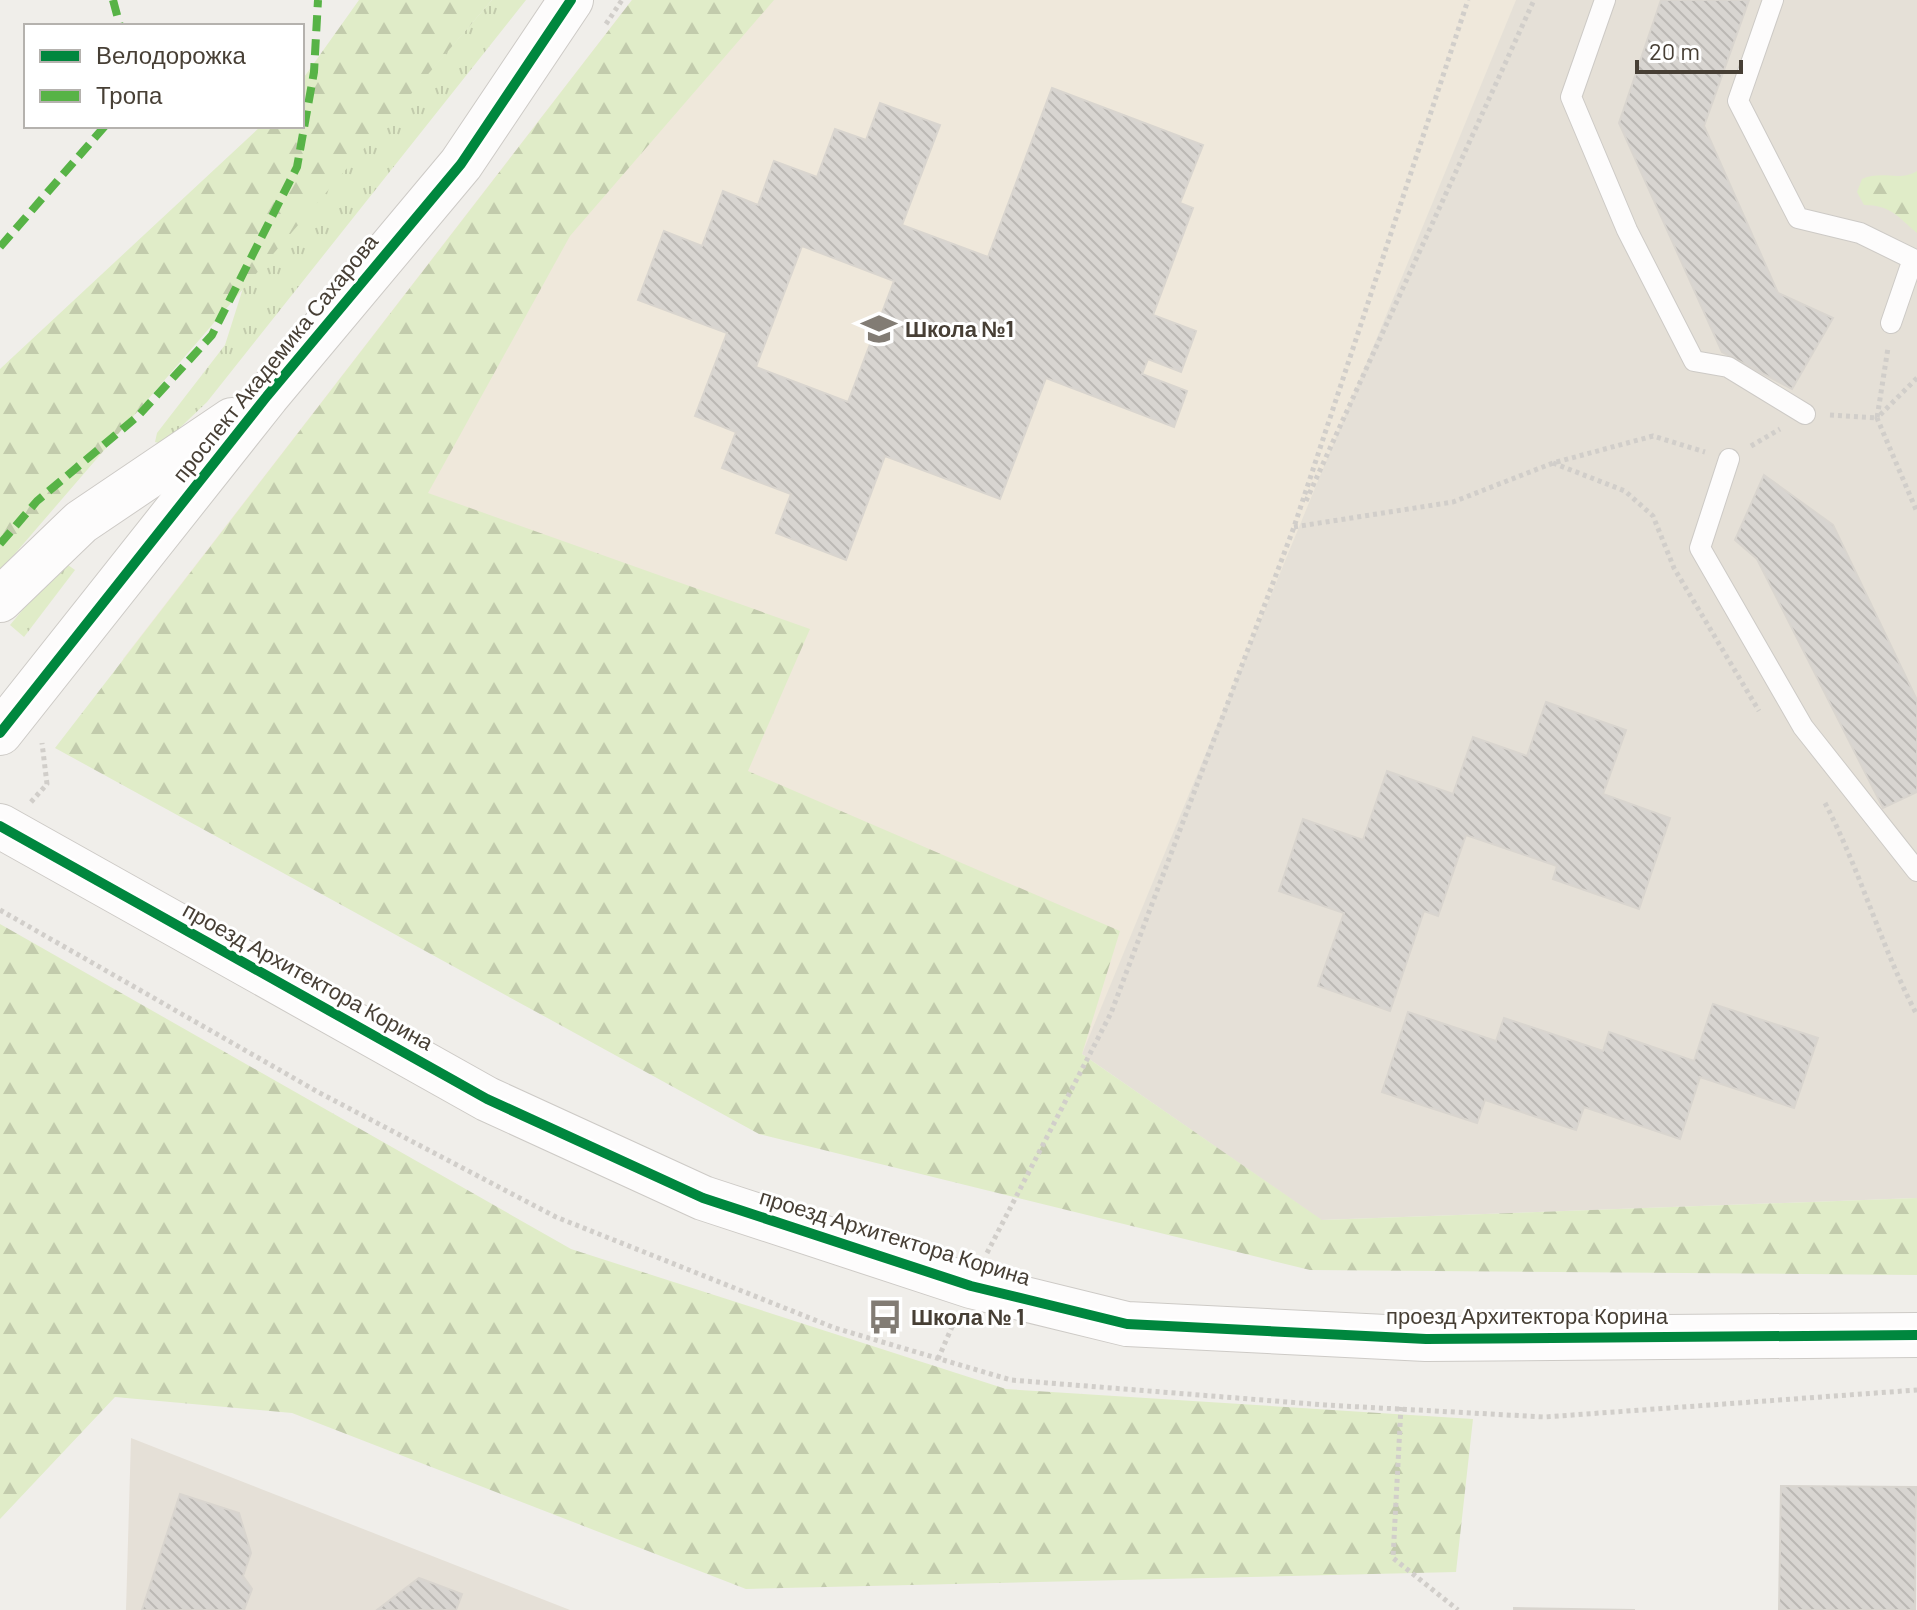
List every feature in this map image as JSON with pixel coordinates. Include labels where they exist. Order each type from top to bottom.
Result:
[{"type":"street","name":"проспект Академика Сахарова","points":[[20,732],[267,396],[461,164],[571,0]]},
{"type":"street","name":"проспект Академика Сахарова","points":[[0,600],[81,522],[267,396]]},
{"type":"street","name":"проезд Архитектора Корина","points":[[3,828],[487,1099],[703,1198],[971,1286],[1127,1324],[1426,1339],[1917,1335]]},
{"type":"lane","points":[[1605,0],[1571,97],[1627,230],[1694,361],[1728,367],[1805,414]]},
{"type":"lane","points":[[1773,0],[1738,101],[1798,218],[1860,233],[1913,259],[1891,323]]},
{"type":"lane","points":[[1729,459],[1700,548],[1803,727],[1917,871]]},
{"type":"path","points":[[938,1359],[971,1286],[1111,1013],[1294,527],[1468,0]]},
{"type":"path","points":[[1294,527],[1534,0]]},
{"type":"path","points":[[1917,378],[1877,418],[1917,512]]},
{"type":"path","points":[[1294,527],[1453,502],[1553,463],[1653,436],[1729,459]]},
{"type":"path","points":[[1553,463],[1625,491],[1653,516],[1674,568],[1763,715]]},
{"type":"path","points":[[3,828],[47,784],[20,732]]},
{"type":"path","points":[[1822,796],[1848,846],[1887,949],[1917,1015]]},
{"type":"path","points":[[1401,1407],[1393,1558],[1458,1610]]},
{"type":"shaded area","name":"Школа №1","points":[[632,0],[1516,0],[1082,1054],[123,659]]},
{"type":"shaded area","points":[[774,0],[1917,0],[1917,1198],[1321,1220],[1082,1054]]},
{"type":"shaded area","points":[[131,1438],[570,1610],[126,1610]]},
{"type":"green space","points":[[359,0],[492,0],[0,571],[0,369],[259,128],[304,128],[304,77]]},
{"type":"green space","points":[[492,0],[526,0],[207,402],[163,444],[155,442],[157,433],[225,345],[244,285]]},
{"type":"green space","points":[[632,0],[774,0],[570,236],[428,493],[810,629],[748,771],[1120,931],[1082,1054],[1322,1220],[1917,1198],[1917,1275],[1310,1270],[759,1134],[55,748]]},
{"type":"green space","points":[[1917,171],[1917,233],[1888,210],[1864,205],[1857,192],[1862,179],[1904,176]]},
{"type":"green space","points":[[68,565],[75,570],[24,637],[10,625],[50,577]]},
{"type":"green space","points":[[0,924],[571,1249],[1006,1389],[1473,1419],[1456,1572],[746,1589],[292,1413],[115,1397],[0,1519]]},
{"type":"building","points":[[1661,0],[1749,0],[1704,126],[1778,293],[1833,318],[1792,389],[1722,352],[1619,123]]},
{"type":"building","points":[[1052,88],[1203,145],[1180,203],[1193,208],[1153,315],[1196,331],[1181,372],[1148,359],[1142,374],[1187,391],[1174,427],[1046,378],[1000,499],[885,456],[846,560],[776,533],[791,494],[722,468],[736,432],[695,416],[727,333],[638,300],[664,231],[702,246],[723,191],[758,205],[774,161],[817,177],[835,129],[866,140],[880,103],[940,125],[902,225],[988,257]],"holes":[[[802,246],[894,281],[848,402],[756,367]]]},
{"type":"building","points":[[1764,475],[1833,525],[1917,700],[1917,792],[1883,808],[1757,559],[1735,540]]},
{"type":"building","points":[[1546,702],[1626,730],[1603,794],[1670,818],[1639,909],[1553,879],[1557,866],[1466,835],[1438,916],[1424,911],[1390,1011],[1318,986],[1344,913],[1279,891],[1303,819],[1363,840],[1387,771],[1453,794],[1473,737],[1527,756]]},
{"type":"building","points":[[1713,1004],[1818,1038],[1794,1108],[1700,1077],[1680,1139],[1584,1107],[1576,1130],[1485,1100],[1477,1123],[1382,1092],[1408,1012],[1496,1041],[1504,1018],[1603,1051],[1609,1032],[1694,1061]]},
{"type":"building","points":[[1781,1486],[1916,1487],[1915,1610],[1779,1610]]},
{"type":"building","points":[[180,1494],[239,1513],[251,1553],[243,1576],[252,1589],[244,1610],[142,1610]]},
{"type":"building","points":[[419,1578],[462,1594],[456,1610],[377,1610]]},
{"type":"building","points":[[1514,1608],[1635,1610],[1514,1610]]},
{"type":"marked path","points":[[113,0],[119,24]]},
{"type":"marked path","points":[[304,128],[314,72],[318,0]]},
{"type":"marked path","points":[[0,247],[103,128]]},
{"type":"marked path","points":[[0,544],[37,501],[138,416],[212,335],[297,167],[304,128]]},
{"type":"cycle path","points":[[0,733],[267,396],[461,164],[571,0]]},
{"type":"cycle path","points":[[0,826],[487,1099],[703,1198],[971,1286],[1127,1324],[1426,1339],[1917,1335]]},
{"type":"place","name":"Школа №1","points":[[879,329]]},
{"type":"place","name":"Школа № 1","points":[[885,1317]]}]
